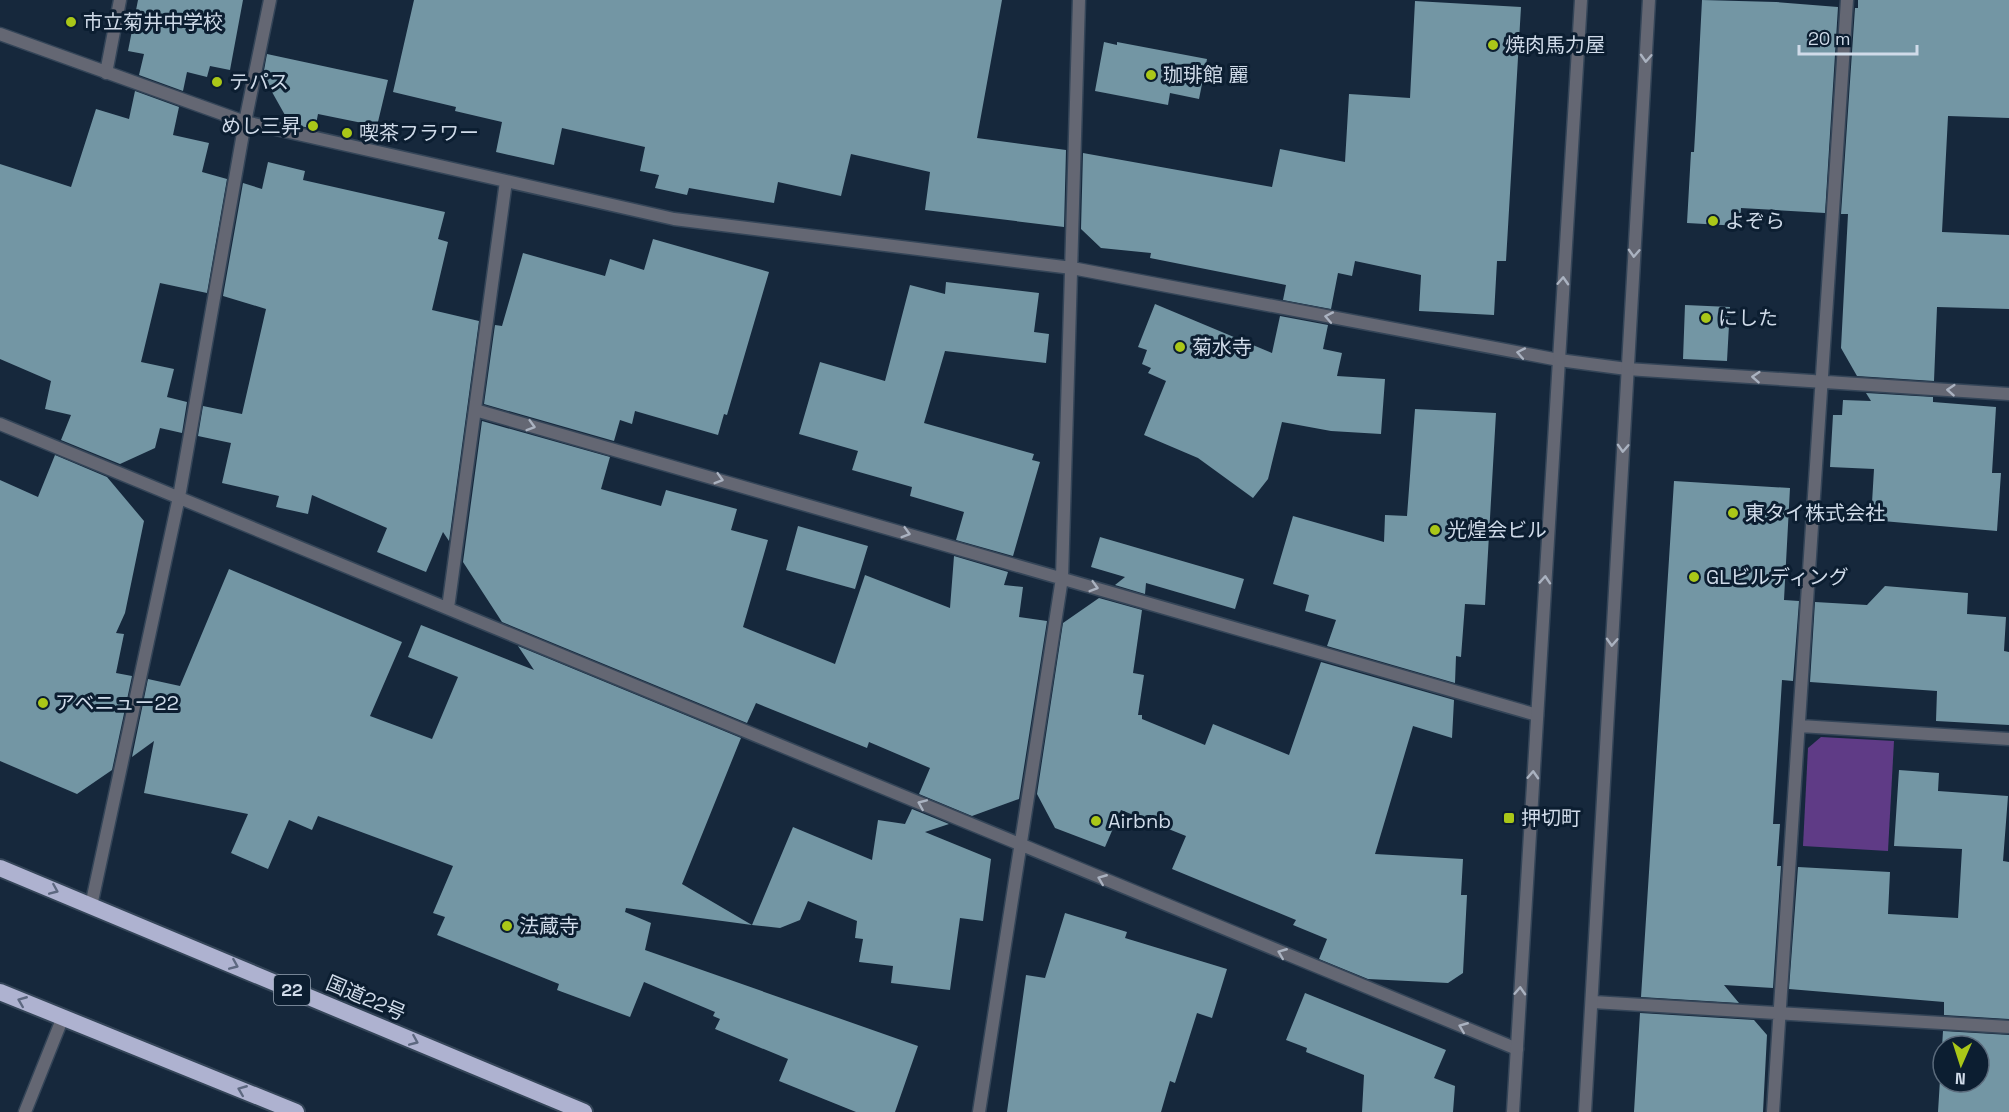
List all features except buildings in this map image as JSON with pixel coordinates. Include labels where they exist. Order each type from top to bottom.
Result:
[{"type":"highway","name":"国道22号","points":[[0,868],[584,1112]]},
{"type":"highway","points":[[0,992],[296,1112]]},
{"type":"street","points":[[106,73],[120,0]]},
{"type":"street","points":[[91,906],[179,497],[245,122],[270,0]]},
{"type":"street","points":[[979,1112],[1062,578],[1079,0]]},
{"type":"street","points":[[1513,1112],[1581,0]]},
{"type":"street","points":[[1586,1112],[1649,0]]},
{"type":"street","points":[[1773,1112],[1847,0]]},
{"type":"street","points":[[0,34],[245,122],[674,219],[1072,268],[1559,360],[1627,369],[2009,394]]},
{"type":"street","points":[[448,608],[506,181]]},
{"type":"street","points":[[475,410],[1537,715]]},
{"type":"street","points":[[0,424],[1517,1049]]},
{"type":"street","points":[[1800,726],[2009,739]]},
{"type":"street","points":[[1593,1002],[2009,1027]]},
{"type":"street","points":[[25,1112],[63,1017]]},
{"type":"shaded area","points":[[1821,737],[1894,741],[1888,851],[1803,846],[1808,748]]},
{"type":"place","name":"市立菊井中学校","points":[[71,22]]},
{"type":"place","name":"焼肉馬力屋","points":[[1493,45]]},
{"type":"place","name":"珈琲館 麗","points":[[1151,75]]},
{"type":"place","name":"テパス","points":[[217,82]]},
{"type":"place","name":"めし三昇","points":[[313,126]]},
{"type":"place","name":"喫茶フラワー","points":[[347,133]]},
{"type":"place","name":"よぞら","points":[[1713,221]]},
{"type":"place","name":"にした","points":[[1706,318]]},
{"type":"place","name":"菊水寺","points":[[1180,347]]},
{"type":"place","name":"東タイ株式会社","points":[[1733,513]]},
{"type":"place","name":"光煌会ビル","points":[[1435,530]]},
{"type":"place","name":"GLビルディング","points":[[1694,577]]},
{"type":"place","name":"アベニュー22","points":[[43,703]]},
{"type":"place","name":"押切町","points":[[1509,818]]},
{"type":"place","name":"Airbnb","points":[[1096,821]]},
{"type":"place","name":"法蔵寺","points":[[507,926]]}]
